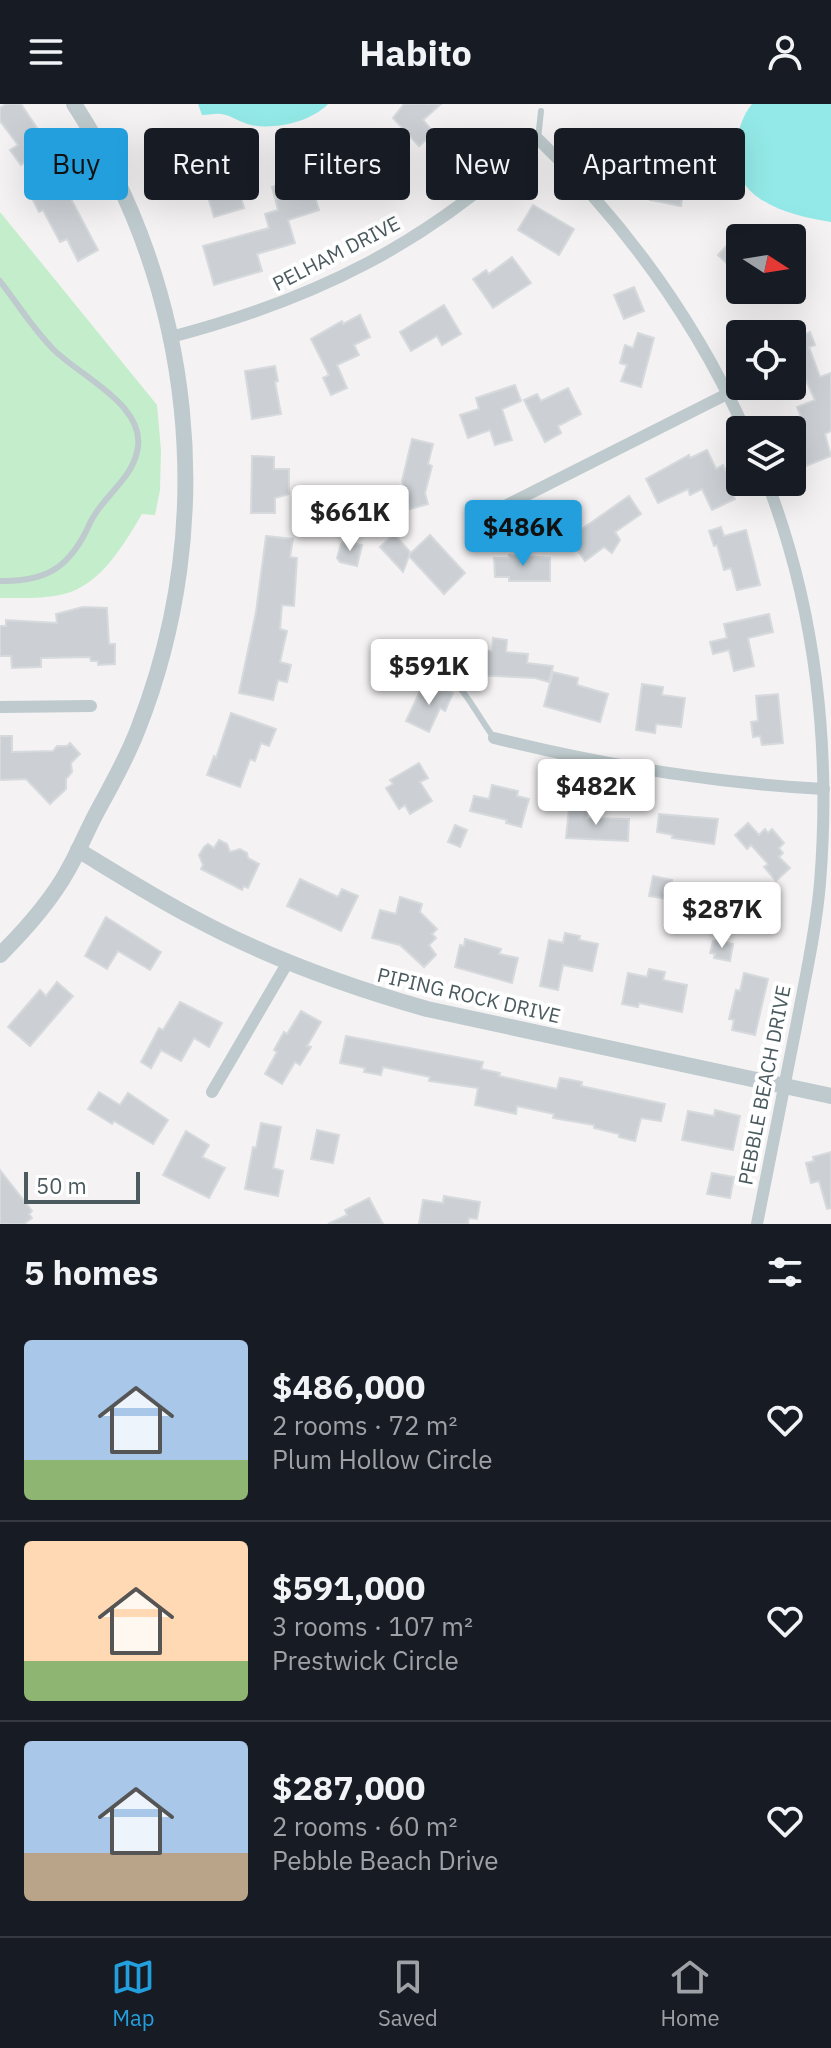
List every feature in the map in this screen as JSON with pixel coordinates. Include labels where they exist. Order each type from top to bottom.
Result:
[{"type":"street","points":[[0,955],[68,871],[138,730],[169,630],[186,518],[184,415],[171,337],[155,276],[127,201],[102,150],[74,104]]},
{"type":"street","points":[[538,139],[631,241],[675,302],[726,388]]},
{"type":"street","name":"PELHAM DRIVE","points":[[171,337],[279,305],[377,259],[426,230],[467,200]]},
{"type":"street","points":[[505,506],[726,395]]},
{"type":"street","name":"PEBBLE BEACH DRIVE","points":[[757,1224],[813,943],[820,884],[824,789],[822,729],[805,611],[791,554],[772,496]]},
{"type":"street","points":[[0,707],[91,706]]},
{"type":"street","points":[[494,738],[634,769],[708,780],[824,789]]},
{"type":"street","name":"PIPING ROCK DRIVE","points":[[78,850],[195,919],[288,962],[364,991],[427,1009],[831,1096]]},
{"type":"street","points":[[212,1092],[288,962]]},
{"type":"lane","points":[[538,139],[541,111]]},
{"type":"lane","points":[[0,281],[50,346],[134,419],[139,442],[132,465],[96,510],[72,556],[44,575],[30,580],[0,581]]},
{"type":"lane","points":[[418,655],[457,681],[494,738]]},
{"type":"green space","points":[[0,212],[157,405],[161,450],[160,490],[155,515],[142,514],[110,562],[89,582],[64,594],[48,597],[0,598]]},
{"type":"water","points":[[198,104],[328,104],[302,120],[260,126],[221,114],[202,115]]},
{"type":"water","points":[[752,104],[831,104],[831,222],[778,208],[749,189],[745,183],[745,128],[740,128]]},
{"type":"building","points":[[6,104],[21,104],[37,128],[24,128],[24,163],[21,165],[10,150],[18,145],[0,121],[0,108]]},
{"type":"building","points":[[404,104],[441,104],[423,120],[430,128],[426,128],[426,140],[419,146],[410,136],[410,128],[402,128],[393,118]]},
{"type":"building","points":[[33,200],[72,200],[98,250],[78,261],[67,239],[60,242],[43,210],[39,212]]},
{"type":"building","points":[[209,200],[242,200],[244,208],[214,217]]},
{"type":"building","points":[[275,200],[316,200],[319,210],[288,220],[295,243],[257,254],[262,271],[214,285],[203,246],[269,228],[265,214],[278,210]]},
{"type":"building","points":[[650,200],[682,200],[681,206]]},
{"type":"building","points":[[533,205],[574,229],[559,255],[518,230]]},
{"type":"building","points":[[726,247],[726,263],[718,255]]},
{"type":"building","points":[[512,257],[531,283],[493,308],[473,279],[486,270],[489,274]]},
{"type":"building","points":[[634,287],[644,311],[624,319],[614,295]]},
{"type":"building","points":[[444,305],[461,334],[442,345],[437,336],[411,351],[400,332]]},
{"type":"building","points":[[360,315],[370,337],[354,345],[359,355],[337,365],[347,388],[331,395],[323,378],[329,375],[311,339],[342,321],[343,324]]},
{"type":"building","points":[[810,332],[815,345],[809,347],[820,377],[831,373],[831,431],[825,434],[831,456],[806,466],[806,416],[801,416],[797,407],[815,400],[806,380],[806,334]]},
{"type":"building","points":[[638,333],[654,338],[641,387],[621,381],[627,365],[620,363],[625,345],[633,348]]},
{"type":"building","points":[[275,366],[281,414],[252,419],[245,371]]},
{"type":"building","points":[[515,385],[521,401],[502,409],[512,440],[495,445],[490,430],[468,438],[460,415],[479,409],[476,398]]},
{"type":"building","points":[[568,388],[581,414],[558,426],[561,433],[545,442],[524,400],[537,394],[541,401]]},
{"type":"building","points":[[412,439],[433,444],[428,464],[432,466],[425,493],[428,504],[410,509],[402,481]]},
{"type":"building","points":[[707,450],[716,469],[723,465],[726,471],[726,496],[735,499],[712,510],[702,489],[690,495],[688,489],[658,503],[646,479],[689,455],[690,458]]},
{"type":"building","points":[[252,456],[274,457],[274,469],[289,469],[289,494],[275,498],[275,513],[251,513]]},
{"type":"building","points":[[629,496],[641,514],[615,532],[620,540],[612,553],[604,547],[585,561],[569,538]]},
{"type":"building","points":[[721,527],[724,536],[746,530],[760,585],[737,590],[731,568],[724,570],[717,545],[714,546],[709,531]]},
{"type":"building","points":[[394,534],[410,552],[409,555],[430,535],[465,573],[444,594],[409,556],[403,572],[380,547]]},
{"type":"building","points":[[266,536],[293,539],[290,557],[297,558],[294,606],[282,605],[280,629],[287,631],[280,662],[291,665],[287,682],[278,680],[273,700],[239,693],[256,612]]},
{"type":"building","points":[[344,541],[362,545],[357,566],[340,562],[337,558]]},
{"type":"building","points":[[509,555],[550,558],[550,581],[509,581],[509,577],[495,577],[494,558],[509,558]]},
{"type":"building","points":[[83,607],[107,608],[109,644],[115,644],[115,664],[98,665],[98,661],[91,661],[90,657],[41,658],[41,667],[12,668],[11,656],[0,656],[0,626],[6,626],[6,620],[57,623],[56,614]]},
{"type":"building","points":[[769,614],[773,632],[748,638],[754,666],[734,671],[729,650],[713,654],[710,642],[727,638],[724,624]]},
{"type":"building","points":[[493,638],[507,640],[506,652],[528,654],[527,663],[553,666],[549,682],[535,678],[455,674],[457,653],[484,655],[485,651],[492,651]]},
{"type":"building","points":[[553,672],[578,678],[577,685],[608,694],[600,722],[544,706]]},
{"type":"building","points":[[432,683],[453,693],[445,711],[440,708],[429,732],[406,721],[420,691],[427,694]]},
{"type":"building","points":[[642,684],[663,687],[662,695],[685,698],[681,727],[656,724],[655,733],[636,730]]},
{"type":"building","points":[[778,694],[783,743],[762,745],[760,736],[753,737],[751,722],[758,721],[756,696]]},
{"type":"building","points":[[231,713],[276,729],[269,746],[261,743],[255,761],[250,759],[240,787],[207,775]]},
{"type":"building","points":[[0,736],[12,736],[12,752],[53,751],[57,746],[70,743],[80,754],[71,763],[72,772],[66,779],[66,789],[50,804],[26,779],[0,780]]},
{"type":"building","points":[[419,763],[428,778],[420,782],[432,801],[410,814],[405,805],[399,809],[386,788],[393,784],[390,780]]},
{"type":"building","points":[[492,785],[518,791],[517,796],[529,799],[521,827],[506,823],[507,820],[470,811],[474,796],[489,799]]},
{"type":"building","points":[[569,808],[587,809],[587,818],[629,819],[628,841],[566,838]]},
{"type":"building","points":[[659,814],[718,819],[714,844],[672,838],[673,835],[657,832]]},
{"type":"building","points":[[748,823],[759,835],[765,829],[768,833],[772,829],[784,843],[779,848],[783,853],[779,857],[790,868],[776,881],[764,867],[768,864],[751,845],[747,849],[735,835]]},
{"type":"building","points":[[455,825],[467,830],[460,847],[448,842]]},
{"type":"building","points":[[219,840],[227,844],[230,852],[240,849],[259,864],[248,888],[244,886],[242,890],[201,869],[203,865],[199,855],[208,844],[214,848]]},
{"type":"building","points":[[653,876],[672,880],[668,899],[649,896]]},
{"type":"building","points":[[300,879],[338,897],[342,889],[358,896],[341,931],[287,906]]},
{"type":"building","points":[[400,897],[422,904],[420,912],[437,929],[432,934],[436,938],[429,945],[436,955],[424,967],[400,945],[372,938],[380,910],[396,914]]},
{"type":"building","points":[[106,917],[161,952],[150,970],[118,951],[107,969],[85,956]]},
{"type":"building","points":[[565,933],[598,944],[592,971],[563,965],[558,990],[540,986],[549,940],[563,943]]},
{"type":"building","points":[[465,939],[501,949],[499,954],[518,958],[512,983],[455,967],[460,945],[464,946]]},
{"type":"building","points":[[713,941],[733,944],[730,961],[714,958],[715,954],[710,953]]},
{"type":"building","points":[[649,969],[665,972],[663,980],[687,985],[682,1012],[639,1003],[638,1007],[622,1004],[628,973],[647,977]]},
{"type":"building","points":[[744,973],[768,979],[755,1035],[732,1030],[734,1020],[729,1019]]},
{"type":"building","points":[[57,982],[73,996],[30,1046],[8,1027],[40,990],[46,996]]},
{"type":"building","points":[[180,1002],[222,1023],[209,1047],[194,1038],[181,1061],[161,1050],[151,1068],[141,1062],[159,1028],[163,1030]]},
{"type":"building","points":[[301,1011],[321,1022],[300,1065],[295,1062],[282,1084],[265,1074],[284,1032],[287,1034]]},
{"type":"building","points":[[346,1036],[483,1062],[481,1069],[500,1073],[499,1076],[557,1089],[560,1078],[582,1082],[581,1086],[665,1104],[661,1121],[641,1118],[635,1141],[594,1128],[594,1125],[553,1118],[554,1114],[517,1106],[516,1114],[475,1105],[478,1088],[429,1081],[430,1077],[383,1067],[381,1075],[364,1072],[365,1068],[340,1063]]},
{"type":"building","points":[[99,1092],[120,1105],[128,1093],[168,1120],[153,1144],[88,1109]]},
{"type":"building","points":[[715,1110],[740,1116],[733,1150],[682,1140],[688,1111],[714,1116]]},
{"type":"building","points":[[261,1123],[281,1127],[273,1168],[283,1171],[278,1196],[245,1189]]},
{"type":"building","points":[[317,1130],[339,1135],[333,1163],[311,1159]]},
{"type":"building","points":[[186,1131],[209,1145],[202,1157],[225,1168],[209,1198],[163,1175]]},
{"type":"building","points":[[831,1152],[831,1208],[827,1209],[819,1181],[811,1183],[806,1163],[814,1161],[813,1157]]},
{"type":"building","points":[[0,1170],[32,1211],[29,1214],[32,1218],[24,1224],[0,1224]]},
{"type":"building","points":[[712,1173],[734,1177],[730,1198],[707,1194]]},
{"type":"building","points":[[444,1196],[480,1202],[477,1219],[469,1218],[468,1224],[419,1224],[423,1200],[443,1203]]},
{"type":"building","points":[[369,1198],[383,1224],[328,1224],[347,1215],[345,1210]]}]
